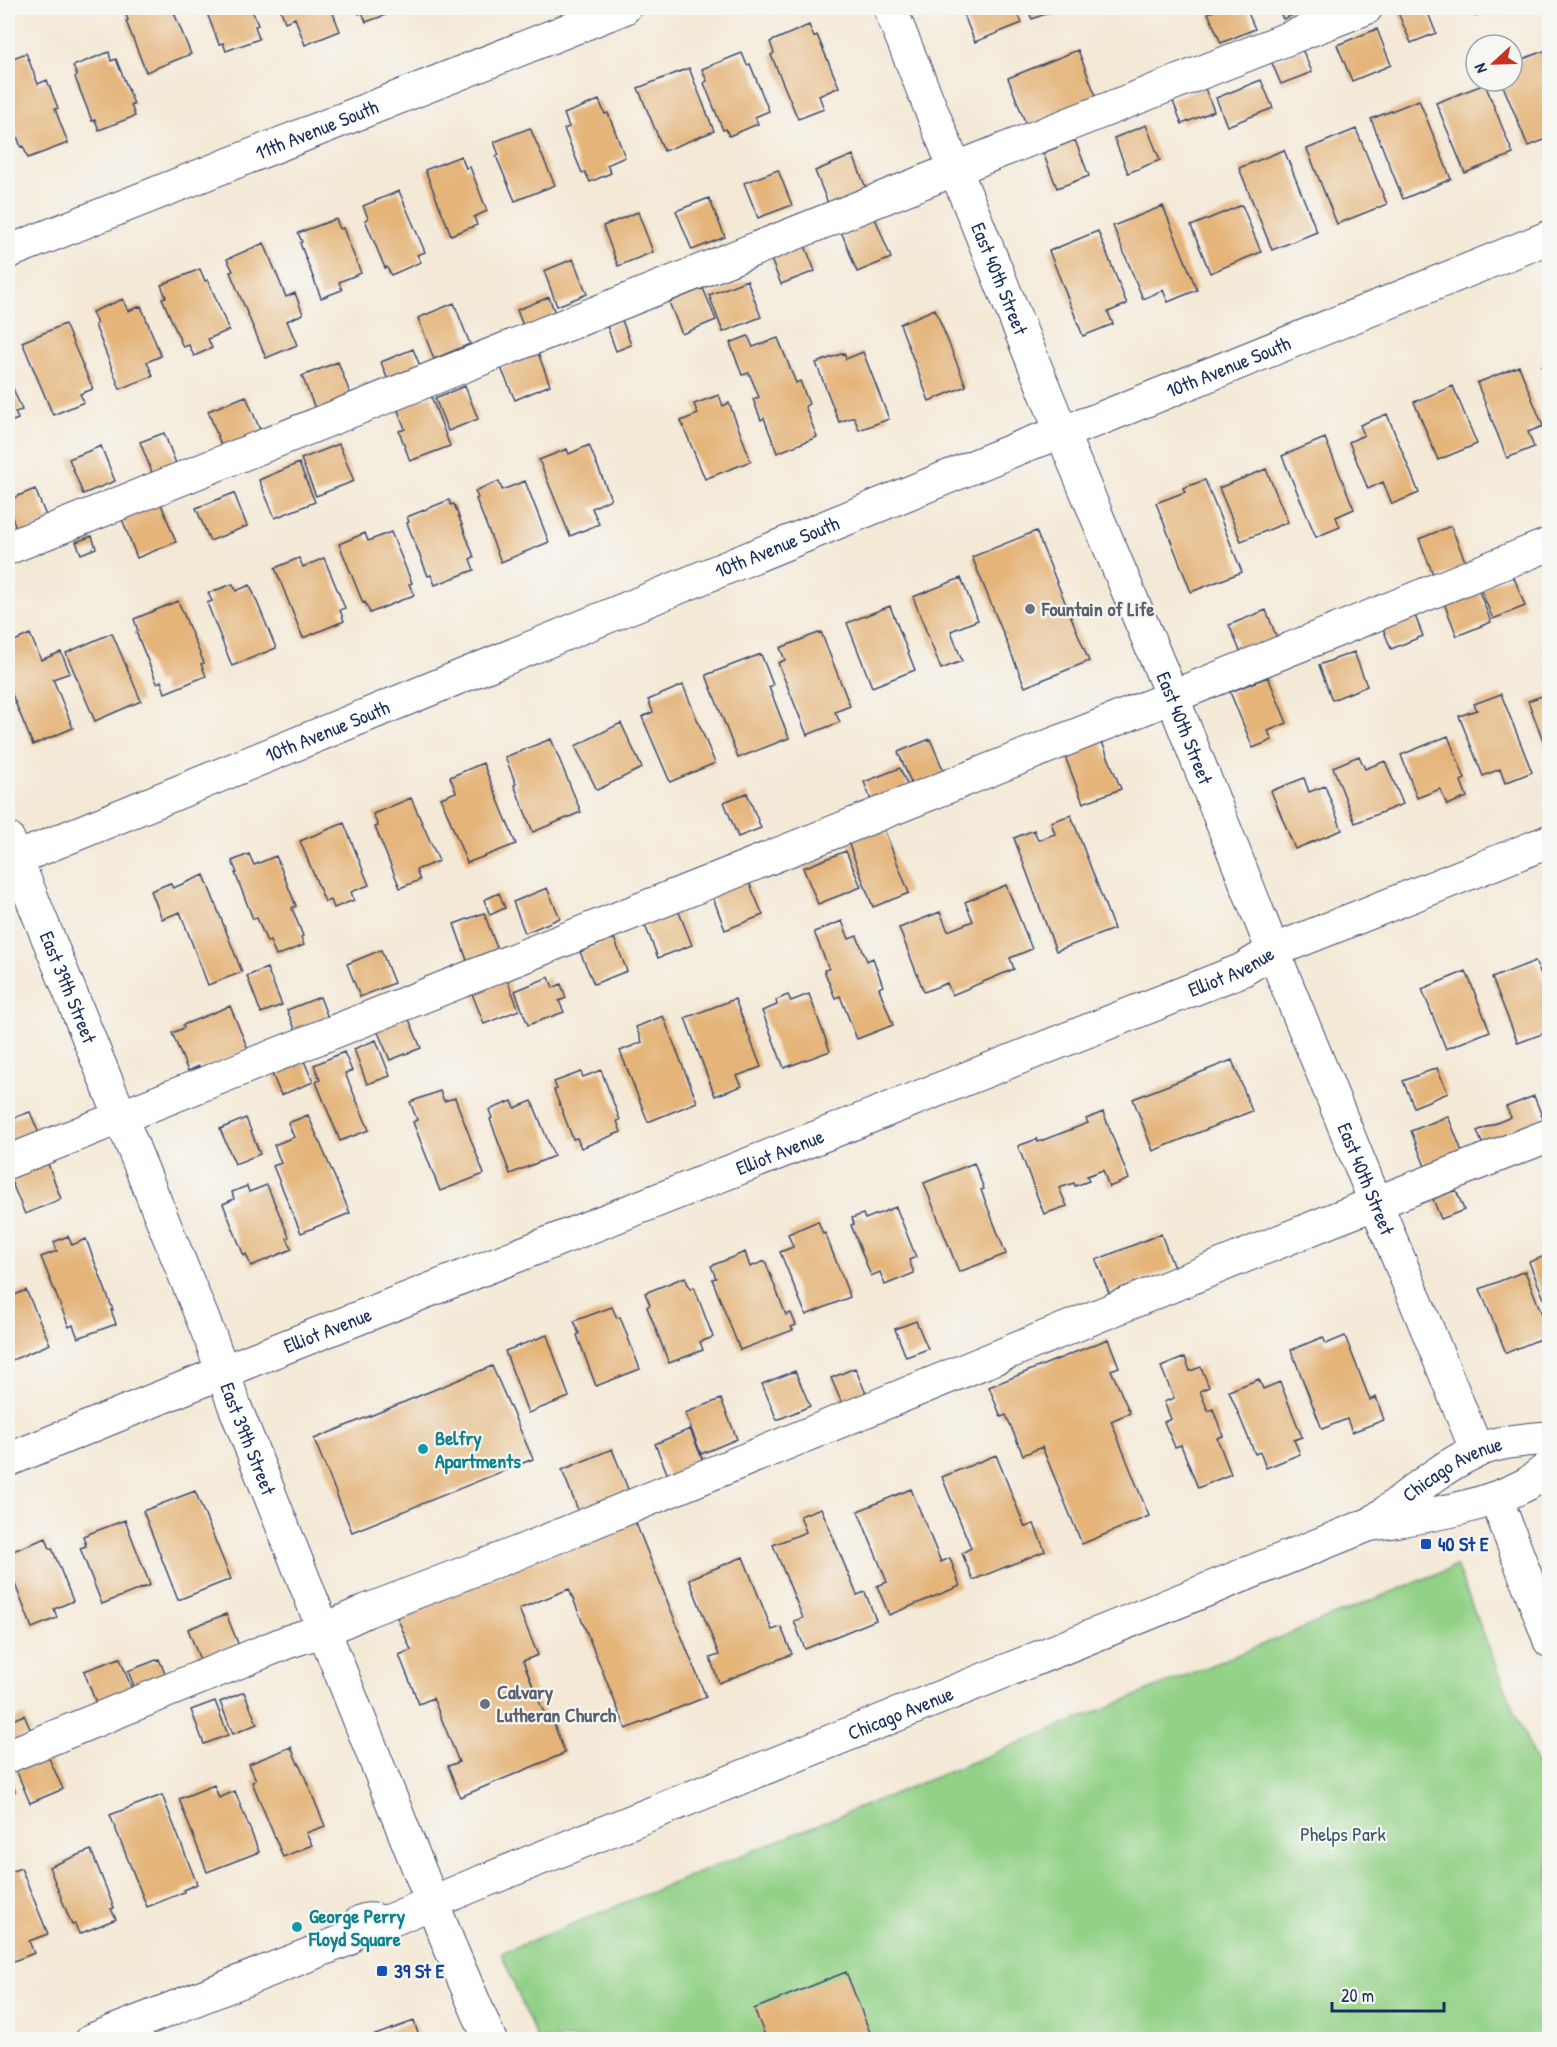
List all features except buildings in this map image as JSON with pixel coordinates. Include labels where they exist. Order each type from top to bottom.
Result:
[{"type":"street","name":"11th Avenue South","points":[[8,252],[624,8]]},
{"type":"street","name":"East 40th Street","points":[[890,8],[1062,433],[1172,696],[1273,951],[1477,1451]]},
{"type":"street","points":[[8,548],[1366,8]]},
{"type":"street","name":"10th Avenue South","points":[[10,853],[1015,449],[1062,433],[1550,237]]},
{"type":"street","points":[[8,1162],[1550,544]]},
{"type":"street","name":"Elliot Avenue","points":[[8,1460],[1242,970],[1273,951],[1550,841]]},
{"type":"street","name":"East 39th Street","points":[[10,853],[212,1342],[433,1902],[490,2040]]},
{"type":"street","points":[[8,1756],[287,1642],[517,1553],[1330,1221],[1550,1135]]},
{"type":"street","name":"Chicago Avenue","points":[[1368,1525],[1443,1471],[1477,1451],[1512,1441],[1550,1438]]},
{"type":"street","name":"Chicago Avenue","points":[[92,2040],[346,1940],[359,1944],[374,1941],[381,1934],[384,1923],[433,1902],[1368,1525],[1458,1510],[1496,1498],[1528,1483],[1550,1467]]},
{"type":"street","points":[[1496,1498],[1550,1641]]},
{"type":"green space","name":"Phelps Park","points":[[1456,1566],[1549,1795],[1549,2039],[537,2039],[501,1953]]},
{"type":"place","name":"Fountain of Life","points":[[1030,609]]},
{"type":"place","name":"Belfry Apartments","points":[[423,1449]]},
{"type":"place","name":"40 St E","points":[[1426,1544]]},
{"type":"place","name":"Calvary Lutheran Church","points":[[485,1704]]},
{"type":"place","name":"George Perry Floyd Square","points":[[297,1927]]},
{"type":"place","name":"39 St E","points":[[382,1971]]}]
